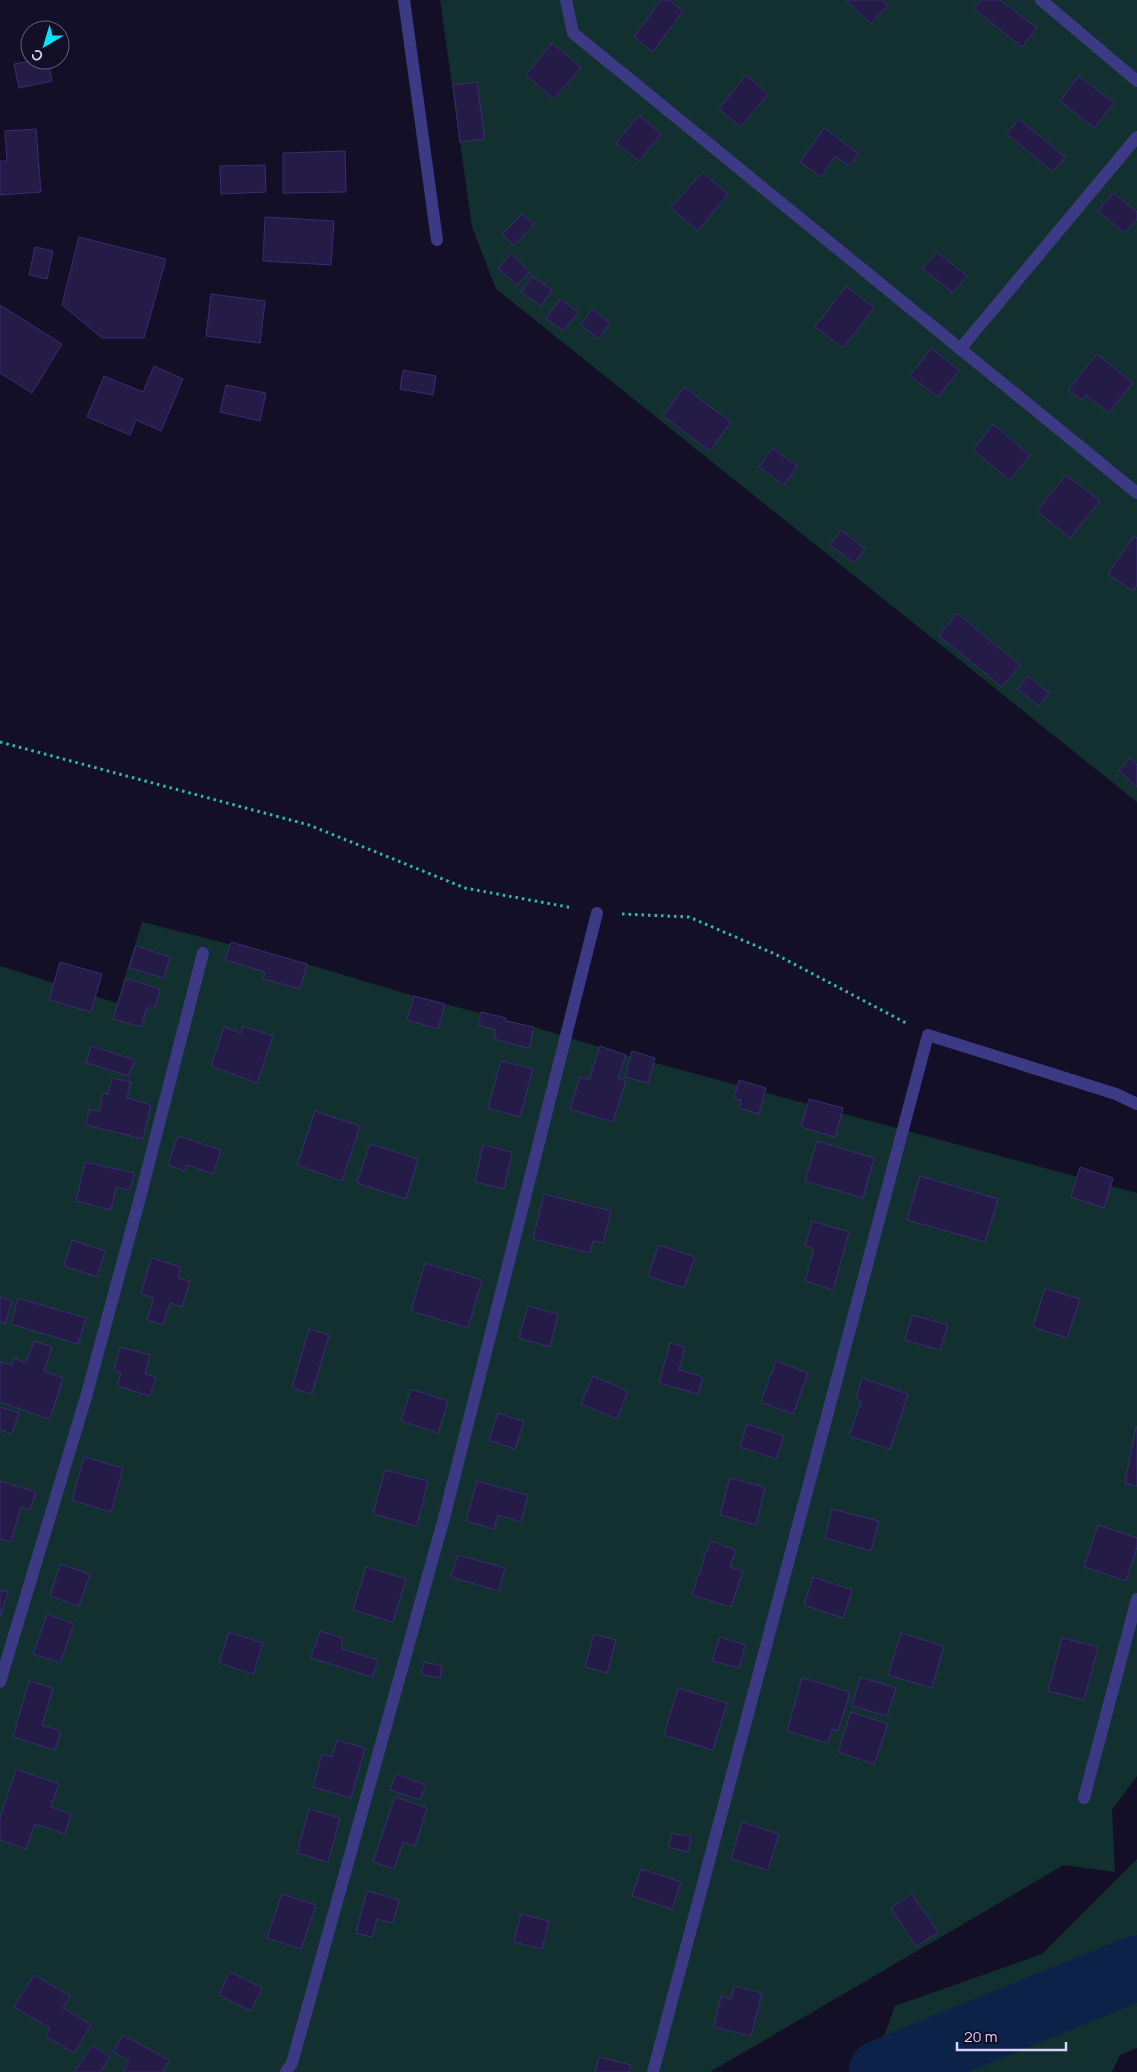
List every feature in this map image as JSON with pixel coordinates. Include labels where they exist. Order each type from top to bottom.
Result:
[{"type":"street","points":[[404,0],[437,240]]},
{"type":"street","points":[[566,0],[573,32],[1137,494]]},
{"type":"street","points":[[1042,0],[1137,81]]},
{"type":"street","points":[[960,349],[1137,137]]},
{"type":"street","points":[[286,2072],[292,2063],[444,1518],[597,913]]},
{"type":"street","points":[[0,1682],[88,1388],[141,1194],[203,953]]},
{"type":"street","points":[[653,2072],[928,1035],[1116,1094],[1137,1104]]},
{"type":"street","points":[[1084,1798],[1137,1599]]},
{"type":"path","points":[[0,742],[309,825],[465,888],[597,913],[689,917],[775,954],[928,1035]]},
{"type":"green space","points":[[440,0],[1137,0],[1137,802],[496,289],[472,227]]},
{"type":"green space","points":[[142,922],[307,964],[414,996],[534,1027],[626,1055],[1137,1193],[1137,1776],[1112,1810],[1115,1872],[1064,1865],[710,2072],[0,2072],[0,966],[117,1003]]},
{"type":"green space","points":[[1137,1859],[1137,2048],[1120,2055],[1112,2072],[871,2072],[895,2006],[1042,1954]]},
{"type":"building","points":[[661,0],[669,0],[683,11],[653,52],[634,37]]},
{"type":"building","points":[[846,0],[882,0],[888,5],[871,24]]},
{"type":"building","points":[[981,0],[1000,0],[1037,28],[1022,47],[974,9]]},
{"type":"building","points":[[552,43],[581,67],[554,99],[526,75]]},
{"type":"building","points":[[20,63],[20,70],[50,70],[52,81],[19,88],[14,64]]},
{"type":"building","points":[[746,75],[768,94],[741,127],[719,109]]},
{"type":"building","points":[[1079,76],[1114,103],[1094,128],[1060,101]]},
{"type":"building","points":[[477,82],[485,139],[460,142],[453,85]]},
{"type":"building","points":[[639,115],[661,134],[639,161],[616,143]]},
{"type":"building","points":[[1019,119],[1065,157],[1053,172],[1007,134]]},
{"type":"building","points":[[824,128],[859,154],[849,166],[835,156],[821,177],[800,162]]},
{"type":"building","points":[[36,129],[41,192],[0,195],[0,161],[7,161],[5,131]]},
{"type":"building","points":[[345,151],[346,192],[283,193],[283,153]]},
{"type":"building","points":[[265,165],[266,192],[221,194],[220,166]]},
{"type":"building","points":[[702,172],[728,194],[698,231],[671,208]]},
{"type":"building","points":[[1113,193],[1137,212],[1137,219],[1125,233],[1098,211]]},
{"type":"building","points":[[522,214],[534,224],[514,246],[502,234]]},
{"type":"building","points":[[265,217],[334,221],[331,265],[263,261]]},
{"type":"building","points":[[79,237],[166,259],[144,338],[102,338],[62,305]]},
{"type":"building","points":[[35,247],[53,251],[47,279],[29,275]]},
{"type":"building","points":[[937,252],[967,276],[953,293],[923,269]]},
{"type":"building","points":[[511,254],[530,272],[517,285],[498,268]]},
{"type":"building","points":[[532,276],[552,290],[541,306],[521,292]]},
{"type":"building","points":[[846,286],[874,308],[843,348],[815,327]]},
{"type":"building","points":[[211,294],[265,301],[260,343],[206,336]]},
{"type":"building","points":[[560,299],[578,312],[564,331],[546,319]]},
{"type":"building","points":[[0,305],[62,344],[32,393],[0,373]]},
{"type":"building","points":[[592,309],[610,323],[598,339],[581,325]]},
{"type":"building","points":[[931,348],[959,370],[938,397],[910,376]]},
{"type":"building","points":[[1097,354],[1133,383],[1109,413],[1086,395],[1081,400],[1068,390]]},
{"type":"building","points":[[154,366],[183,379],[161,431],[136,420],[130,435],[87,417],[104,376],[143,392]]},
{"type":"building","points":[[403,370],[436,376],[433,395],[400,389]]},
{"type":"building","points":[[226,385],[266,393],[260,421],[220,412]]},
{"type":"building","points":[[684,387],[731,422],[710,451],[663,416]]},
{"type":"building","points":[[993,424],[1030,455],[1010,480],[973,450]]},
{"type":"building","points":[[772,448],[797,466],[784,485],[759,467]]},
{"type":"building","points":[[1066,475],[1100,501],[1070,538],[1037,511]]},
{"type":"building","points":[[841,530],[865,549],[854,563],[830,545]]},
{"type":"building","points":[[1134,536],[1137,538],[1137,585],[1133,591],[1108,574]]},
{"type":"building","points":[[957,613],[1020,665],[1002,687],[939,636]]},
{"type":"building","points":[[1028,676],[1049,693],[1039,706],[1018,689]]},
{"type":"building","points":[[1130,758],[1137,765],[1137,787],[1119,771]]},
{"type":"building","points":[[231,942],[307,964],[300,989],[263,979],[265,972],[225,960]]},
{"type":"building","points":[[136,946],[170,957],[164,978],[129,968]]},
{"type":"building","points":[[60,962],[102,974],[91,1012],[49,1000]]},
{"type":"building","points":[[126,978],[160,989],[155,1008],[147,1008],[141,1027],[113,1019]]},
{"type":"building","points":[[414,996],[445,1004],[438,1029],[407,1020]]},
{"type":"building","points":[[481,1012],[506,1018],[505,1021],[534,1027],[529,1048],[494,1039],[496,1030],[478,1025]]},
{"type":"building","points":[[243,1026],[273,1036],[257,1083],[211,1066],[224,1027],[241,1033]]},
{"type":"building","points":[[91,1046],[135,1060],[129,1076],[86,1063]]},
{"type":"building","points":[[600,1046],[626,1055],[618,1078],[626,1081],[613,1122],[570,1109],[580,1077],[589,1080]]},
{"type":"building","points":[[632,1051],[655,1058],[648,1083],[625,1077]]},
{"type":"building","points":[[501,1061],[533,1069],[520,1117],[488,1108]]},
{"type":"building","points":[[112,1078],[131,1082],[127,1098],[151,1105],[143,1139],[86,1125],[89,1109],[99,1112],[103,1093],[108,1094]]},
{"type":"building","points":[[739,1080],[766,1088],[759,1114],[739,1108],[741,1100],[734,1098]]},
{"type":"building","points":[[809,1099],[843,1108],[835,1137],[801,1127]]},
{"type":"building","points":[[315,1111],[360,1126],[342,1181],[297,1165]]},
{"type":"building","points":[[178,1136],[221,1150],[213,1174],[187,1165],[185,1171],[168,1165]]},
{"type":"building","points":[[817,1141],[874,1158],[863,1198],[805,1181]]},
{"type":"building","points":[[370,1144],[418,1159],[406,1199],[357,1183]]},
{"type":"building","points":[[483,1145],[512,1152],[504,1189],[475,1182]]},
{"type":"building","points":[[85,1162],[134,1173],[130,1190],[116,1187],[111,1210],[76,1201]]},
{"type":"building","points":[[1080,1167],[1113,1178],[1104,1208],[1071,1197]]},
{"type":"building","points":[[920,1176],[998,1199],[985,1242],[907,1220]]},
{"type":"building","points":[[544,1194],[611,1211],[603,1243],[593,1241],[590,1253],[533,1239]]},
{"type":"building","points":[[812,1221],[849,1232],[833,1290],[805,1281],[814,1249],[805,1246]]},
{"type":"building","points":[[72,1240],[105,1251],[97,1277],[64,1266]]},
{"type":"building","points":[[659,1245],[695,1257],[684,1288],[648,1276]]},
{"type":"building","points":[[151,1258],[181,1267],[178,1278],[190,1281],[182,1307],[170,1303],[163,1325],[147,1320],[154,1298],[141,1294]]},
{"type":"building","points":[[425,1263],[482,1280],[468,1328],[411,1311]]},
{"type":"building","points":[[1045,1288],[1080,1299],[1067,1338],[1033,1327]]},
{"type":"building","points":[[0,1297],[12,1301],[5,1324],[0,1322]]},
{"type":"building","points":[[18,1298],[86,1318],[78,1344],[11,1324]]},
{"type":"building","points":[[528,1306],[558,1314],[550,1347],[519,1338]]},
{"type":"building","points":[[912,1315],[948,1325],[940,1350],[905,1340]]},
{"type":"building","points":[[309,1329],[329,1335],[312,1394],[292,1388]]},
{"type":"building","points":[[34,1341],[52,1347],[44,1371],[63,1378],[50,1419],[0,1402],[0,1362],[12,1365],[14,1358],[26,1363]]},
{"type":"building","points":[[670,1343],[685,1347],[679,1370],[703,1377],[698,1394],[659,1383]]},
{"type":"building","points":[[120,1347],[150,1355],[145,1374],[156,1377],[150,1396],[117,1386],[121,1373],[114,1370]]},
{"type":"building","points":[[776,1361],[808,1373],[793,1414],[761,1402]]},
{"type":"building","points":[[593,1376],[628,1391],[617,1419],[581,1404]]},
{"type":"building","points":[[862,1378],[908,1394],[890,1449],[849,1436],[861,1401],[856,1399]]},
{"type":"building","points":[[411,1389],[448,1401],[438,1433],[401,1421]]},
{"type":"building","points":[[0,1407],[19,1413],[12,1434],[0,1430]]},
{"type":"building","points":[[498,1413],[524,1422],[515,1449],[489,1440]]},
{"type":"building","points":[[747,1424],[784,1436],[776,1459],[740,1447]]},
{"type":"building","points":[[1137,1427],[1137,1486],[1125,1483]]},
{"type":"building","points":[[84,1457],[123,1468],[111,1512],[72,1500]]},
{"type":"building","points":[[385,1470],[428,1481],[417,1526],[373,1514]]},
{"type":"building","points":[[730,1478],[765,1487],[756,1525],[720,1515]]},
{"type":"building","points":[[0,1481],[36,1492],[30,1510],[21,1507],[11,1542],[0,1539]]},
{"type":"building","points":[[477,1481],[528,1495],[521,1522],[498,1515],[494,1529],[466,1521]]},
{"type":"building","points":[[832,1509],[879,1521],[871,1551],[825,1538]]},
{"type":"building","points":[[1098,1525],[1137,1538],[1137,1547],[1126,1581],[1084,1567]]},
{"type":"building","points":[[710,1541],[736,1550],[730,1567],[743,1571],[731,1607],[692,1595]]},
{"type":"building","points":[[458,1555],[505,1568],[499,1591],[451,1577]]},
{"type":"building","points":[[60,1564],[90,1574],[79,1606],[50,1596]]},
{"type":"building","points":[[366,1567],[406,1579],[393,1622],[353,1610]]},
{"type":"building","points":[[813,1577],[852,1590],[843,1618],[804,1605]]},
{"type":"building","points":[[0,1590],[8,1592],[0,1617]]},
{"type":"building","points":[[47,1614],[74,1624],[60,1663],[33,1654]]},
{"type":"building","points":[[320,1631],[342,1638],[342,1649],[378,1660],[372,1677],[311,1658]]},
{"type":"building","points":[[229,1632],[263,1643],[253,1674],[219,1663]]},
{"type":"building","points":[[901,1633],[944,1646],[932,1688],[888,1675]]},
{"type":"building","points":[[594,1634],[616,1640],[607,1673],[585,1667]]},
{"type":"building","points":[[720,1637],[745,1645],[739,1668],[712,1661]]},
{"type":"building","points":[[1062,1638],[1098,1647],[1084,1700],[1048,1691]]},
{"type":"building","points":[[424,1662],[442,1666],[440,1678],[421,1674]]},
{"type":"building","points":[[860,1677],[896,1688],[887,1716],[852,1706]]},
{"type":"building","points":[[802,1678],[850,1692],[838,1731],[832,1729],[828,1743],[787,1731]]},
{"type":"building","points":[[29,1681],[53,1688],[42,1725],[61,1731],[55,1750],[13,1737]]},
{"type":"building","points":[[678,1688],[727,1703],[713,1750],[664,1735]]},
{"type":"building","points":[[851,1712],[888,1724],[874,1764],[838,1752]]},
{"type":"building","points":[[337,1740],[365,1748],[351,1798],[313,1787],[322,1754],[332,1757]]},
{"type":"building","points":[[16,1769],[59,1784],[51,1807],[71,1814],[65,1834],[35,1824],[26,1849],[0,1840],[0,1818]]},
{"type":"building","points":[[396,1774],[426,1785],[420,1800],[390,1790]]},
{"type":"building","points":[[395,1797],[427,1808],[415,1846],[403,1842],[394,1869],[373,1862]]},
{"type":"building","points":[[309,1809],[340,1818],[328,1862],[297,1853]]},
{"type":"building","points":[[742,1822],[779,1834],[768,1870],[731,1859]]},
{"type":"building","points":[[672,1833],[691,1837],[688,1852],[668,1847]]},
{"type":"building","points":[[641,1869],[681,1882],[672,1909],[632,1896]]},
{"type":"building","points":[[367,1891],[399,1900],[393,1923],[377,1919],[372,1937],[356,1933]]},
{"type":"building","points":[[282,1894],[316,1905],[301,1949],[267,1938]]},
{"type":"building","points":[[912,1894],[938,1932],[916,1947],[891,1908]]},
{"type":"building","points":[[521,1914],[549,1921],[542,1949],[514,1942]]},
{"type":"building","points":[[230,1972],[262,1988],[251,2011],[219,1995]]},
{"type":"building","points":[[34,1975],[70,1996],[63,2008],[91,2025],[74,2053],[46,2036],[50,2028],[14,2007]]},
{"type":"building","points":[[734,1986],[762,1993],[751,2036],[714,2027],[721,1996],[731,1999]]},
{"type":"building","points":[[123,2035],[169,2060],[163,2072],[123,2072],[129,2061],[113,2052]]},
{"type":"building","points":[[93,2045],[110,2057],[100,2072],[74,2072]]},
{"type":"building","points":[[599,2057],[631,2065],[629,2072],[595,2072]]},
{"type":"waterway","points":[[881,2072],[1137,1968]]}]
